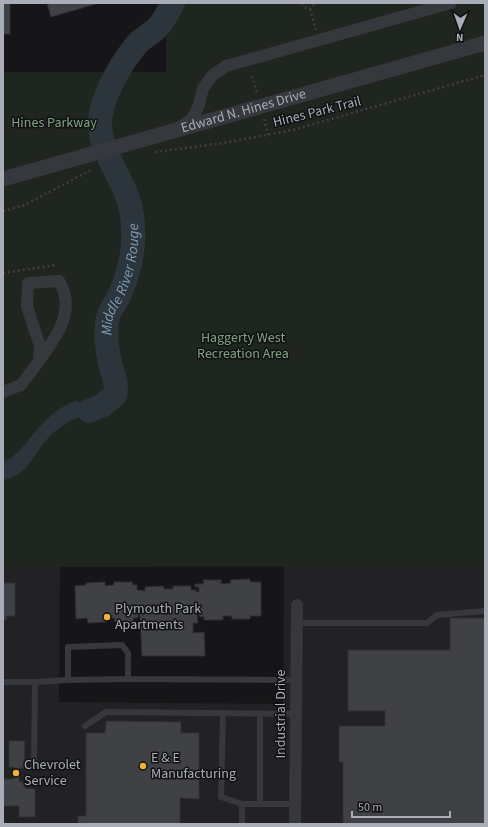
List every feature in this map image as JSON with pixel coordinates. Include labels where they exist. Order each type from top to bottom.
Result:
[{"type":"street","points":[[174,131],[192,119],[199,105],[203,88],[213,75],[226,66],[451,3]]},
{"type":"street","name":"Edward N. Hines Drive","points":[[3,179],[91,162],[148,146],[174,131],[485,43]]},
{"type":"street","points":[[3,392],[21,385],[40,361],[58,336],[65,312],[65,290],[59,281],[28,284],[27,307],[40,346],[40,361]]},
{"type":"street","name":"Industrial Drive","points":[[296,824],[297,605]]},
{"type":"lane","points":[[296,624],[428,624],[437,615],[485,611]]},
{"type":"lane","points":[[68,680],[68,647],[122,645],[128,653],[128,680]]},
{"type":"lane","points":[[3,682],[68,680],[296,680]]},
{"type":"lane","points":[[34,765],[35,682]]},
{"type":"lane","points":[[85,726],[106,712],[296,714]]},
{"type":"lane","points":[[223,713],[221,797],[242,804],[296,804]]},
{"type":"lane","points":[[260,714],[260,804]]},
{"type":"lane","points":[[242,804],[242,824]]},
{"type":"path","points":[[302,3],[306,8],[310,9],[316,30]]},
{"type":"path","points":[[310,9],[315,3]]},
{"type":"path","name":"Hines Park Trail","points":[[148,146],[223,143],[293,130],[485,75]]},
{"type":"path","points":[[3,212],[25,204],[91,162]]},
{"type":"path","points":[[3,273],[56,265]]},
{"type":"shaded area","points":[[102,395],[115,395],[116,405],[103,413],[78,418],[64,425],[48,438],[32,460],[20,473],[3,480],[3,462],[13,457],[48,418],[64,406],[76,401],[88,407],[95,404]]},
{"type":"shaded area","points":[[284,566],[485,566],[485,824],[3,824],[3,567],[60,567],[59,702],[283,704]]},
{"type":"green space","name":"Haggerty West Recreation Area","points":[[166,3],[485,3],[485,566],[3,567],[3,72],[166,72]]},
{"type":"building","points":[[3,3],[10,3],[10,34],[3,34]]},
{"type":"building","points":[[47,3],[99,3],[51,17]]},
{"type":"building","name":"Plymouth Park Apartments","points":[[250,579],[250,582],[261,582],[261,616],[250,616],[250,619],[232,619],[232,616],[223,616],[223,620],[204,620],[204,616],[200,617],[199,614],[197,614],[198,623],[193,623],[193,633],[204,632],[205,656],[142,656],[140,615],[138,615],[138,618],[133,618],[134,622],[115,622],[114,618],[106,618],[106,622],[88,623],[87,618],[76,619],[75,586],[86,585],[86,583],[105,582],[105,586],[114,585],[114,582],[132,582],[133,585],[137,585],[137,590],[145,591],[145,587],[163,586],[164,589],[173,589],[173,586],[191,586],[191,590],[196,590],[196,592],[199,592],[199,587],[195,587],[195,584],[204,584],[203,580],[221,580],[221,584],[231,583],[230,580]]},
{"type":"building","points":[[3,583],[15,583],[15,616],[6,616],[7,620],[3,620]]},
{"type":"building","points":[[450,618],[485,618],[485,824],[343,824],[343,762],[339,762],[339,726],[385,726],[385,711],[348,711],[348,650],[450,650]]},
{"type":"building","name":"E & E Manufacturing","points":[[106,721],[181,722],[181,733],[199,733],[199,799],[180,798],[180,824],[78,824],[78,816],[86,816],[86,733],[105,733]]},
{"type":"building","name":"Chevrolet Service","points":[[9,741],[25,741],[24,768],[19,768],[19,782],[24,782],[25,788],[35,789],[35,817],[19,817],[19,806],[5,806],[3,808],[3,779],[14,779],[14,767],[9,767]]},
{"type":"waterway","name":"Middle River Rouge","points":[[89,411],[103,405],[115,395],[115,383],[107,346],[107,322],[110,312],[126,279],[131,258],[133,237],[132,216],[129,203],[102,140],[100,127],[101,113],[106,95],[126,58],[138,43],[158,27],[173,3]]},
{"type":"place","name":"Plymouth Park Apartments","points":[[107,617]]},
{"type":"place","name":"E & E Manufacturing","points":[[143,766]]},
{"type":"place","name":"Chevrolet Service","points":[[16,773]]},
{"type":"park label","name":"Hines Parkway","points":[[54,123]]}]
